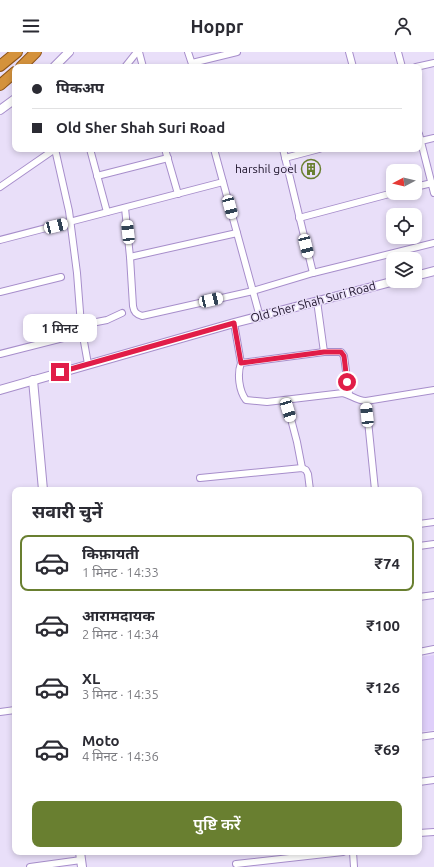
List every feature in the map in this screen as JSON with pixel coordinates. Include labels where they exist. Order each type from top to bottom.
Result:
[{"type":"highway","points":[[0,66],[17,52]]},
{"type":"highway","points":[[24,64],[36,52]]},
{"type":"highway","points":[[0,85],[12,75]]},
{"type":"street","points":[[57,64],[69,52]]},
{"type":"street","points":[[128,64],[138,52]]},
{"type":"street","points":[[138,52],[142,64]]},
{"type":"street","points":[[188,52],[193,64]]},
{"type":"street","points":[[196,64],[238,52]]},
{"type":"street","points":[[350,52],[352,64]]},
{"type":"street","points":[[398,52],[401,64]]},
{"type":"street","points":[[422,65],[434,62]]},
{"type":"street","points":[[0,110],[12,101]]},
{"type":"street","points":[[422,141],[434,138]]},
{"type":"street","points":[[422,145],[434,193]]},
{"type":"street","points":[[0,187],[51,152]]},
{"type":"street","points":[[56,152],[69,211],[81,325],[88,364]]},
{"type":"street","points":[[91,152],[107,212]]},
{"type":"street","points":[[166,152],[178,194]]},
{"type":"street","points":[[215,152],[260,316]]},
{"type":"street","points":[[284,152],[313,273]]},
{"type":"street","points":[[285,158],[308,152]]},
{"type":"street","points":[[97,176],[168,158]]},
{"type":"street","points":[[0,240],[223,182]]},
{"type":"street","points":[[422,185],[432,183]]},
{"type":"street","points":[[299,218],[386,195]]},
{"type":"street","points":[[125,208],[133,306],[134,311],[138,315],[142,316],[253,291],[313,273],[434,243]]},
{"type":"street","points":[[130,257],[236,233]]},
{"type":"street","points":[[422,274],[434,271]]},
{"type":"street","points":[[0,292],[61,277]]},
{"type":"street","name":"Old Sher Shah Suri Road","points":[[0,390],[234,323],[386,283]]},
{"type":"street","points":[[317,301],[324,352]]},
{"type":"street","points":[[81,325],[107,320],[122,313]]},
{"type":"street","points":[[234,323],[241,363],[239,368],[239,380],[243,396],[246,400],[261,402],[343,393],[349,394],[355,399],[366,401],[434,390]]},
{"type":"street","points":[[0,354],[71,336]]},
{"type":"street","points":[[241,363],[324,352],[341,352],[344,356],[349,394]]},
{"type":"street","points":[[33,380],[43,487]]},
{"type":"street","points":[[286,400],[302,468]]},
{"type":"street","points":[[366,401],[375,487]]},
{"type":"street","points":[[200,478],[302,468],[306,470],[308,474],[310,487]]},
{"type":"street","points":[[422,524],[434,522]]},
{"type":"street","points":[[422,546],[434,544]]},
{"type":"street","points":[[422,597],[434,595]]},
{"type":"street","points":[[422,652],[434,650]]},
{"type":"street","points":[[0,712],[12,710]]},
{"type":"street","points":[[422,737],[434,735]]},
{"type":"street","points":[[422,782],[434,780]]},
{"type":"street","points":[[422,833],[434,832]]},
{"type":"street","points":[[236,864],[316,855]]},
{"type":"street","points":[[353,855],[354,867]]},
{"type":"street","points":[[30,867],[81,860]]},
{"type":"shaded area","points":[[434,655],[434,730],[422,732],[422,657]]},
{"type":"place","name":"harshil goel","points":[[311,169]]},
{"type":"route","points":[[60,372],[234,323],[241,363],[336,351],[341,352],[344,356],[347,382]]}]
